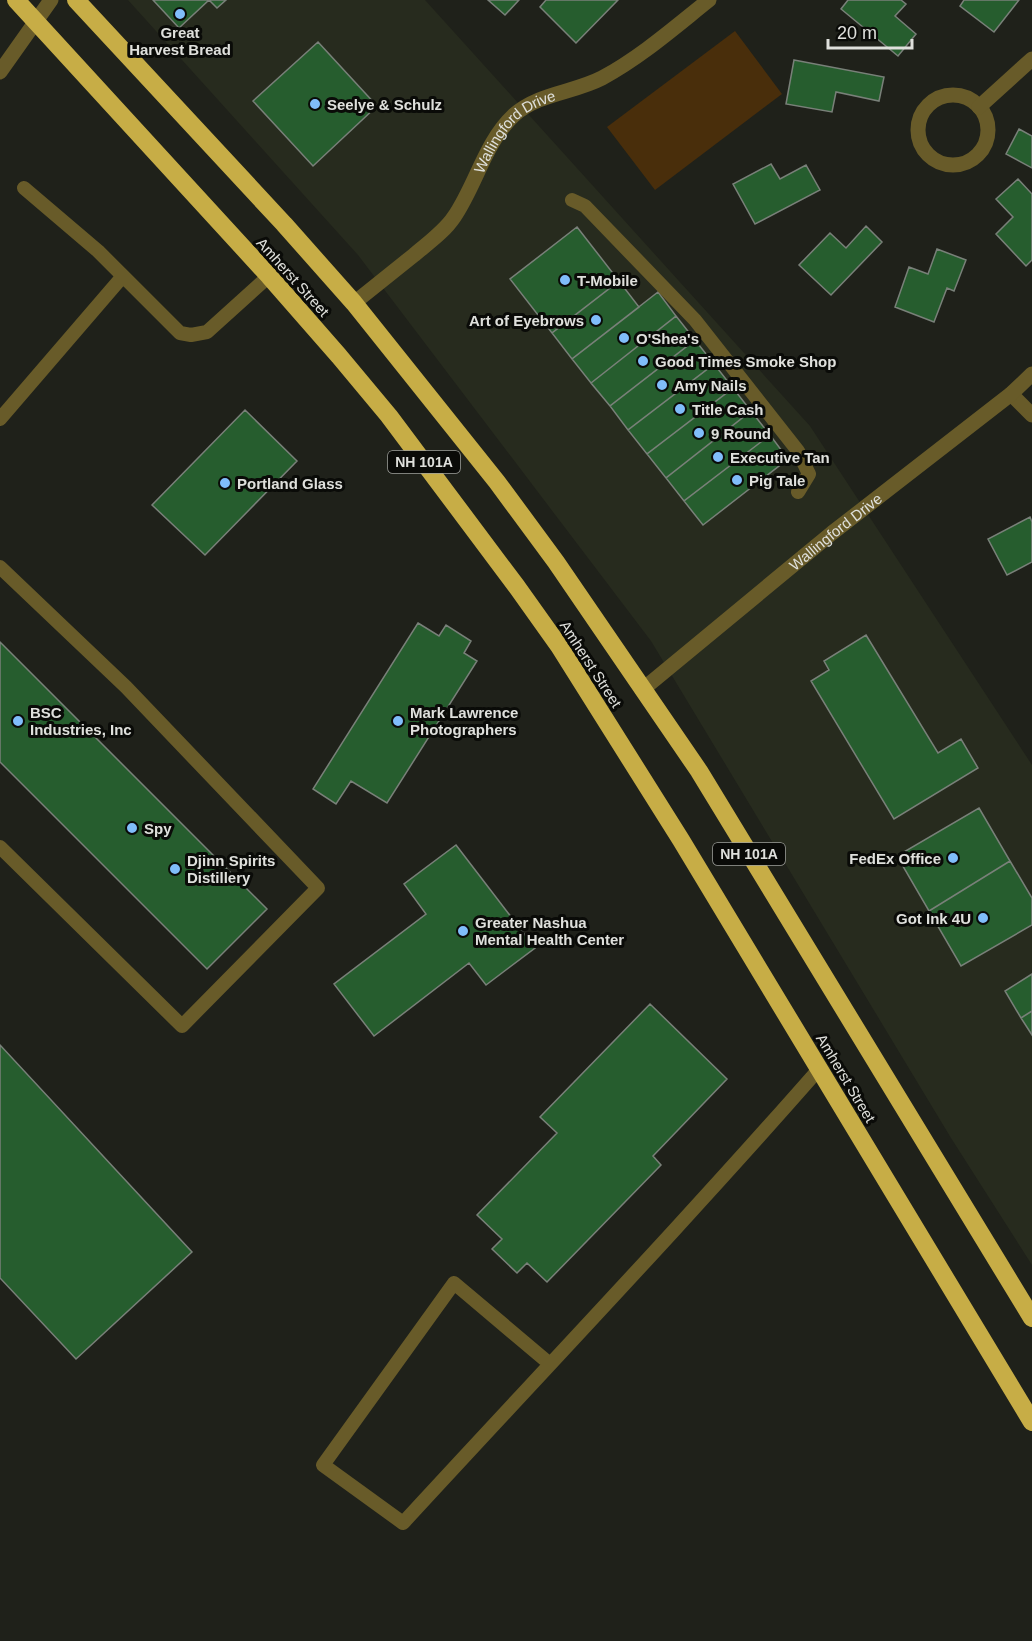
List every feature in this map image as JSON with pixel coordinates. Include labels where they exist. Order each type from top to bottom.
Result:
[{"type":"highway","name":"Amherst Street","points":[[16,0],[269,276],[389,416],[559,646],[668,820],[1032,1422]]},
{"type":"highway","name":"Amherst Street","points":[[76,0],[284,224],[354,303],[497,482],[556,562],[699,771],[1032,1318]]},
{"type":"street","points":[[0,72],[51,0]]},
{"type":"street","name":"Wallingford Drive","points":[[354,303],[437,236],[452,220],[502,128],[515,115],[528,105],[543,98],[600,78],[654,44],[709,0]]},
{"type":"street","points":[[980,107],[1032,59]]},
{"type":"street","points":[[959,95],[970,99],[980,107],[986,116],[987,138],[983,149],[975,158],[966,163],[943,164],[925,152],[919,141],[917,129],[926,107],[935,99],[959,95]]},
{"type":"street","name":"Wallingford Drive","points":[[642,690],[832,533],[1011,394],[1032,374]]},
{"type":"street","points":[[1011,394],[1032,415]]},
{"type":"lane","points":[[24,188],[98,251],[180,333],[191,335],[207,332],[269,276]]},
{"type":"lane","points":[[572,200],[585,206],[695,320],[798,451],[809,474],[798,492]]},
{"type":"lane","points":[[0,419],[123,276]]},
{"type":"lane","points":[[0,567],[126,687],[318,888],[182,1026],[0,847]]},
{"type":"lane","points":[[550,1364],[454,1283],[323,1465],[403,1523],[550,1364],[754,1142],[819,1069]]},
{"type":"shaded area","points":[[128,0],[425,0],[810,426],[1032,765],[1032,1265],[951,1138],[651,641],[358,255]]},
{"type":"shaded area","points":[[735,31],[782,94],[655,190],[607,127]]},
{"type":"building","name":"Great Harvest Bread","points":[[153,0],[209,0],[179,28]]},
{"type":"building","name":"Great Harvest Bread","points":[[209,0],[226,0],[217,8]]},
{"type":"building","points":[[488,0],[519,0],[505,15]]},
{"type":"building","points":[[546,0],[618,0],[576,43],[540,7]]},
{"type":"building","points":[[848,0],[901,0],[906,4],[895,16],[916,34],[898,56],[841,9]]},
{"type":"building","points":[[964,0],[1019,0],[994,32],[960,6]]},
{"type":"building","name":"Seelye & Schulz","points":[[318,42],[377,106],[313,166],[253,101]]},
{"type":"building","points":[[794,60],[884,77],[879,101],[836,92],[832,112],[786,104]]},
{"type":"building","points":[[1019,129],[1032,136],[1032,168],[1006,154]]},
{"type":"building","points":[[771,164],[780,179],[806,165],[820,190],[755,224],[733,184]]},
{"type":"building","points":[[1018,179],[1032,194],[1032,260],[1026,266],[996,234],[1013,217],[996,199]]},
{"type":"building","points":[[866,226],[882,242],[831,295],[799,265],[830,233],[846,248]]},
{"type":"building","name":"T-Mobile","points":[[577,227],[619,281],[552,333],[510,279]]},
{"type":"building","points":[[937,249],[966,260],[954,291],[947,288],[934,322],[895,307],[909,267],[928,274]]},
{"type":"building","name":"Art of Eyebrows","points":[[619,281],[639,307],[572,359],[552,333]]},
{"type":"building","name":"O'Shea's","points":[[658,292],[676,316],[591,383],[572,359]]},
{"type":"building","name":"Good Times Smoke Shop","points":[[676,316],[695,340],[610,406],[591,383]]},
{"type":"building","name":"Amy Nails","points":[[695,340],[714,364],[628,430],[610,406]]},
{"type":"building","name":"Title Cash","points":[[714,364],[733,388],[647,454],[628,430]]},
{"type":"building","name":"9 Round","points":[[733,388],[751,411],[666,478],[647,454]]},
{"type":"building","name":"Portland Glass","points":[[245,410],[297,461],[205,555],[152,505]]},
{"type":"building","name":"Executive Tan","points":[[751,411],[770,435],[684,501],[666,478]]},
{"type":"building","name":"Pig Tale","points":[[770,435],[788,459],[703,525],[684,501]]},
{"type":"building","points":[[1030,517],[1032,562],[1007,575],[988,539]]},
{"type":"building","name":"Mark Lawrence Photographers","points":[[418,623],[439,636],[446,625],[471,641],[464,653],[477,661],[387,803],[351,781],[336,804],[313,789]]},
{"type":"building","points":[[866,635],[938,753],[961,739],[978,768],[894,819],[811,681],[829,670],[824,661]]},
{"type":"building","points":[[0,642],[267,909],[207,969],[0,762]]},
{"type":"building","name":"FedEx Office","points":[[979,808],[1010,861],[929,911],[897,856]]},
{"type":"building","name":"Greater Nashua Mental Health Center","points":[[456,845],[535,948],[486,985],[469,963],[374,1036],[334,984],[426,914],[404,884]]},
{"type":"building","name":"Got Ink 4U","points":[[1010,861],[1032,898],[1032,925],[961,966],[929,911]]},
{"type":"building","points":[[1032,974],[1032,1011],[1021,1018],[1005,991]]},
{"type":"building","points":[[650,1004],[727,1079],[653,1156],[661,1165],[547,1282],[527,1263],[517,1273],[492,1249],[502,1239],[477,1215],[557,1133],[540,1117]]},
{"type":"building","points":[[1032,1011],[1032,1035],[1021,1018]]},
{"type":"building","points":[[0,1045],[192,1252],[76,1359],[0,1278]]},
{"type":"place","name":"Great Harvest Bread","points":[[180,14]]},
{"type":"place","name":"Seelye & Schulz","points":[[315,104]]},
{"type":"place","name":"T-Mobile","points":[[565,280]]},
{"type":"place","name":"Art of Eyebrows","points":[[596,320]]},
{"type":"place","name":"O'Shea's","points":[[624,338]]},
{"type":"place","name":"Good Times Smoke Shop","points":[[643,361]]},
{"type":"place","name":"Amy Nails","points":[[662,385]]},
{"type":"place","name":"Title Cash","points":[[680,409]]},
{"type":"place","name":"9 Round","points":[[699,433]]},
{"type":"place","name":"Executive Tan","points":[[718,457]]},
{"type":"place","name":"Pig Tale","points":[[737,480]]},
{"type":"place","name":"Portland Glass","points":[[225,483]]},
{"type":"place","name":"BSC Industries, Inc","points":[[18,721]]},
{"type":"place","name":"Mark Lawrence Photographers","points":[[398,721]]},
{"type":"place","name":"Spy","points":[[132,828]]},
{"type":"place","name":"FedEx Office","points":[[953,858]]},
{"type":"place","name":"Djinn Spirits Distillery","points":[[175,869]]},
{"type":"place","name":"Got Ink 4U","points":[[983,918]]},
{"type":"place","name":"Greater Nashua Mental Health Center","points":[[463,931]]}]
